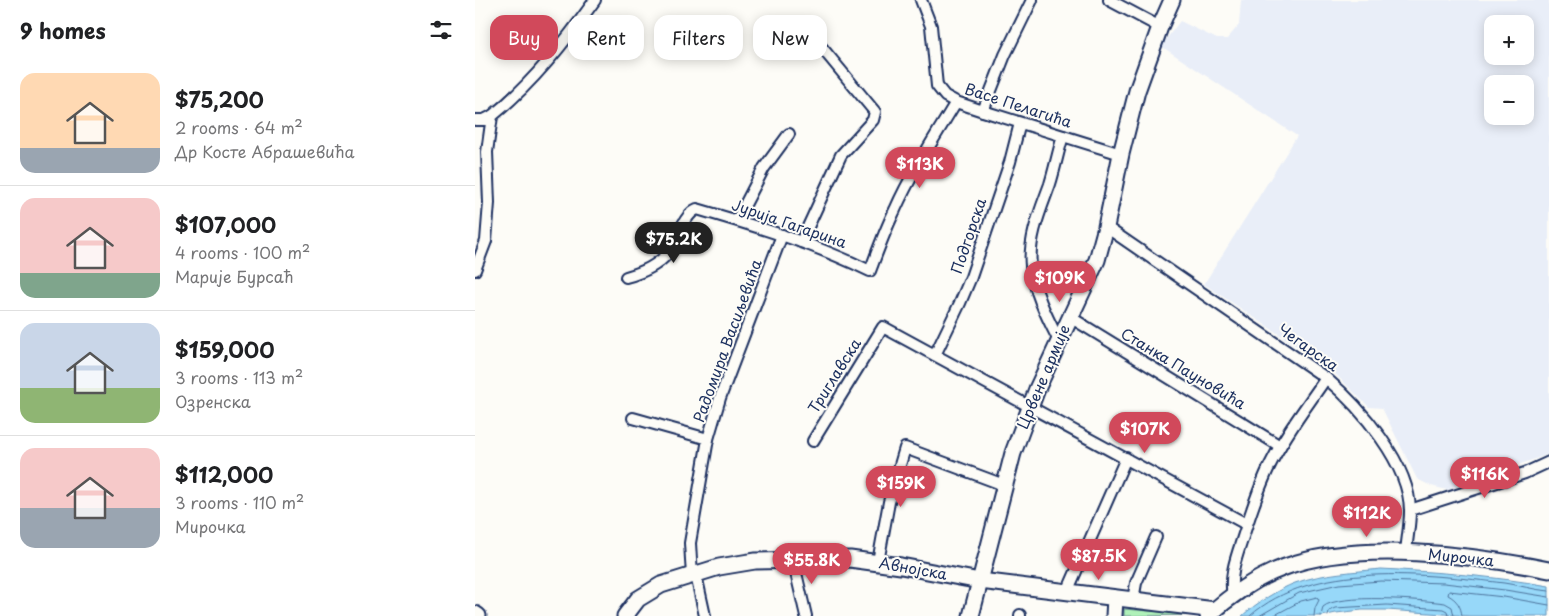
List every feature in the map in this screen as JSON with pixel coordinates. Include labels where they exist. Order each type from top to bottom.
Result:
[{"type":"street","points":[[475,120],[484,120],[492,116],[541,69],[561,46],[595,0]]},
{"type":"street","name":"Васе Пелагића","points":[[921,0],[931,26],[937,86],[945,96],[956,102],[983,111],[1121,154]]},
{"type":"street","points":[[983,111],[999,67],[1032,0]]},
{"type":"street","points":[[1109,0],[1160,27]]},
{"type":"street","name":"Црвене армије","points":[[971,616],[1013,453],[1030,407],[1094,268],[1106,227],[1121,154],[1141,75],[1172,0]]},
{"type":"street","points":[[801,242],[841,155],[873,120],[875,112],[827,54]]},
{"type":"street","name":"Јурија Гагарина","points":[[626,277],[645,270],[661,260],[670,249],[691,213],[697,209],[783,235],[846,259],[870,271],[883,234],[895,208],[956,102]]},
{"type":"street","points":[[475,270],[486,241],[489,203],[487,152],[492,116]]},
{"type":"street","name":"Подгорска","points":[[935,355],[971,278],[1010,162],[1020,123]]},
{"type":"street","points":[[737,220],[764,168],[789,134]]},
{"type":"street","points":[[1059,341],[1035,287],[1030,254],[1063,136]]},
{"type":"street","name":"Чегарска","points":[[1106,227],[1326,378],[1351,400],[1390,452],[1405,483],[1410,510],[1406,553]]},
{"type":"street","name":"Радомира Васиљевића","points":[[705,616],[694,575],[690,543],[708,439],[720,398],[783,235]]},
{"type":"street","name":"Станка Пауновића","points":[[1070,317],[1280,446]]},
{"type":"street","name":"Триглавска","points":[[813,441],[883,327],[935,355]]},
{"type":"street","points":[[935,355],[1246,524]]},
{"type":"street","points":[[1233,596],[1231,586],[1232,574],[1246,524],[1263,478],[1280,446],[1326,378]]},
{"type":"street","points":[[633,418],[708,439]]},
{"type":"street","points":[[878,562],[889,502],[905,448],[1004,485]]},
{"type":"street","points":[[1067,592],[1126,458]]},
{"type":"street","points":[[1410,510],[1525,473],[1549,462]]},
{"type":"street","points":[[1133,600],[1136,584],[1156,537]]},
{"type":"street","name":"Мирочка","points":[[1212,613],[1233,596],[1263,577],[1285,567],[1305,561],[1346,554],[1406,553],[1465,557],[1549,570]]},
{"type":"street","name":"Авнојска","points":[[625,616],[638,599],[661,585],[719,567],[755,561],[851,559],[878,562],[980,581],[1133,600],[1212,613]]},
{"type":"street","points":[[793,560],[806,616]]},
{"type":"street","points":[[1114,616],[1115,598]]},
{"type":"shaded area","points":[[1241,0],[1549,0],[1549,454],[1447,490],[1431,486],[1417,479],[1382,408],[1369,407],[1328,367],[1204,284],[1297,136],[1161,46],[1180,21],[1217,39],[1227,39],[1239,25]]},
{"type":"green space","points":[[1124,609],[1201,615],[1124,616]]},
{"type":"water","points":[[1381,569],[1465,575],[1549,586],[1549,616],[1471,616],[1362,610],[1322,616],[1242,616],[1267,597],[1295,583],[1327,575]]}]
